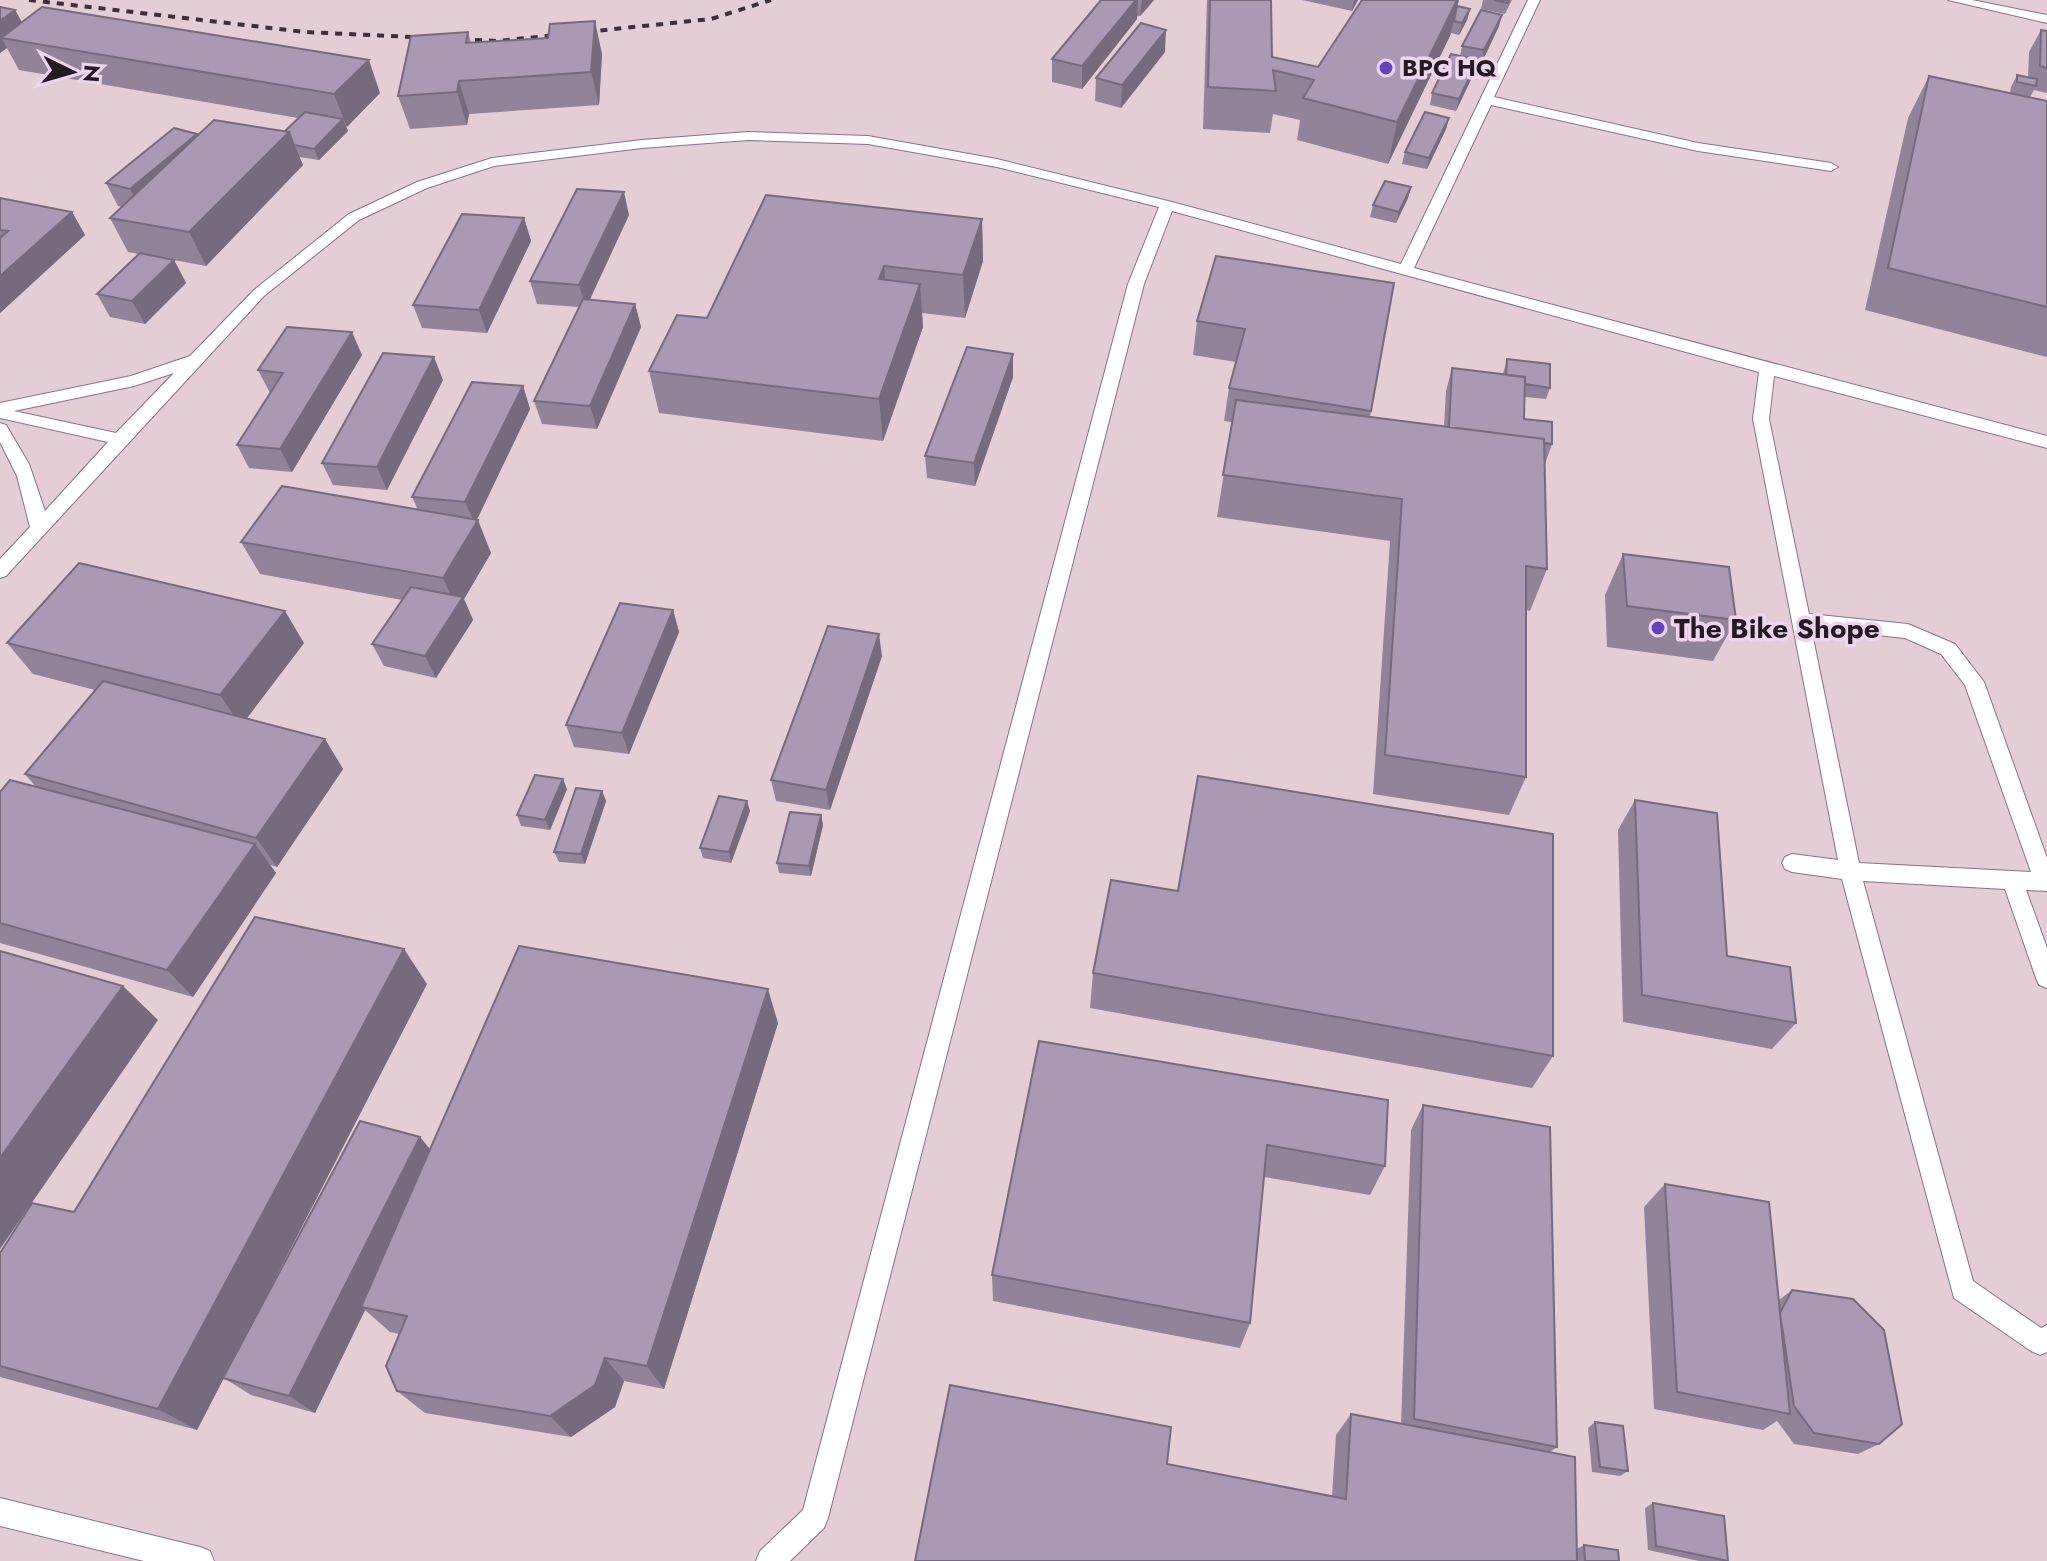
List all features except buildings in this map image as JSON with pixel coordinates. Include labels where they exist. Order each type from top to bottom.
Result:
[{"type":"lane","points":[[1405,271],[1534,0]]},
{"type":"lane","points":[[1954,0],[2047,19]]},
{"type":"lane","points":[[1488,100],[1698,147],[1831,167]]},
{"type":"lane","points":[[0,571],[259,293],[354,217],[422,185],[492,162],[642,144],[748,136],[868,140],[997,163],[1167,205],[2047,442]]},
{"type":"lane","points":[[770,1561],[814,1518],[1132,299],[1167,205]]},
{"type":"lane","points":[[0,411],[134,381],[197,359]]},
{"type":"lane","points":[[1767,369],[1761,419],[1850,871],[1963,1289],[2040,1342],[2047,1338]]},
{"type":"lane","points":[[0,411],[120,439]]},
{"type":"lane","points":[[0,429],[16,452],[32,485],[39,527]]},
{"type":"lane","points":[[1792,863],[1850,871],[2046,882],[1974,682],[1948,649],[1908,631],[1801,620]]},
{"type":"lane","points":[[2012,880],[2047,978]]},
{"type":"lane","points":[[0,1512],[200,1561]]},
{"type":"shaded area","points":[[0,0],[2047,0],[2047,1561],[0,1561]]},
{"type":"railway","points":[[29,0],[305,32],[498,41],[711,19],[771,0]]},
{"type":"place","name":"BPC HQ","points":[[1386,68]]},
{"type":"place","name":"The Bike Shope","points":[[1658,628]]}]
